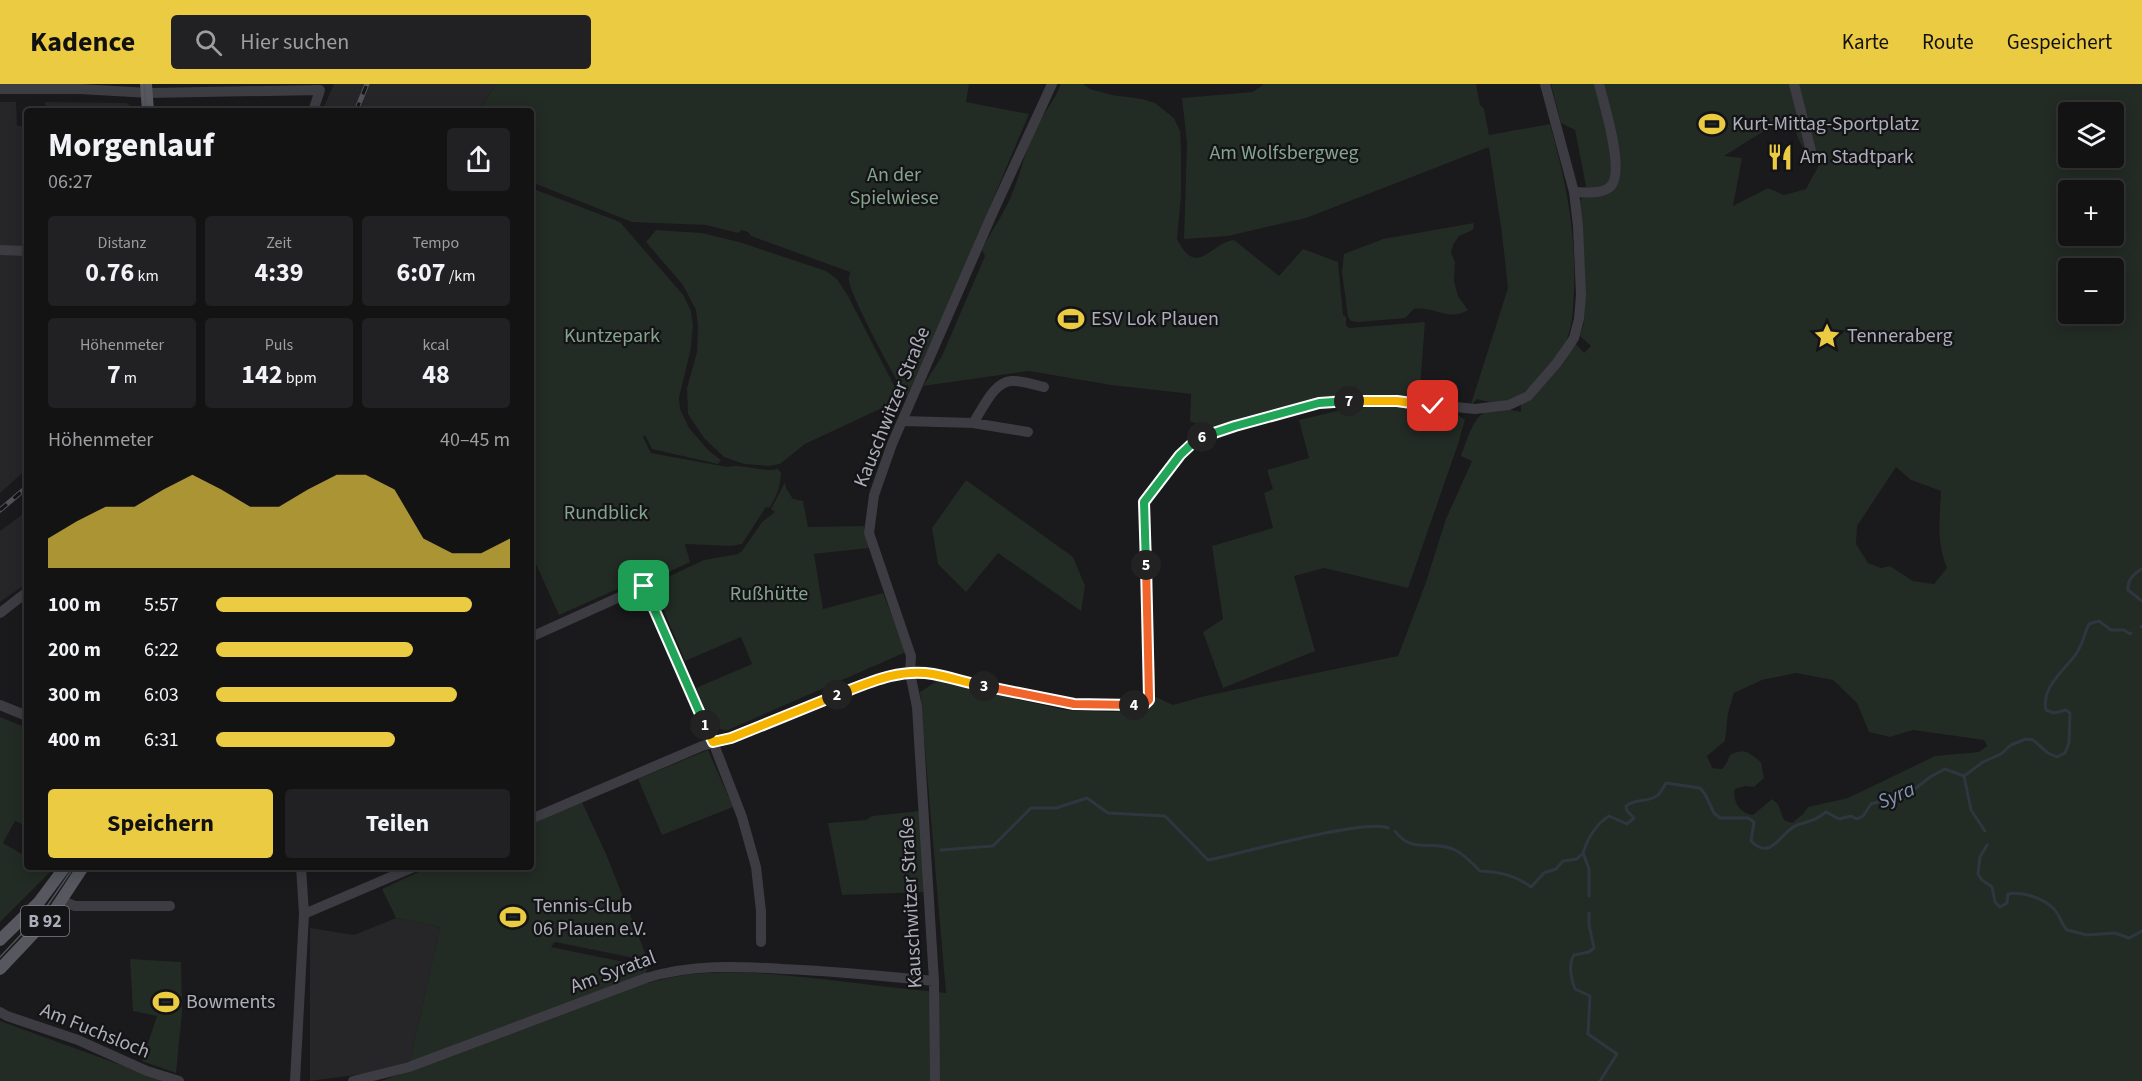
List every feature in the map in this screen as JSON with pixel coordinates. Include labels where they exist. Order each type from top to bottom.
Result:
[{"type":"main road","points":[[146,88],[148,108]]},
{"type":"main road","name":"B 92","points":[[0,940],[39,902],[63,870]]},
{"type":"main road","name":"B 92","points":[[0,969],[52,914],[81,870]]},
{"type":"street","name":"Kauschwitzer Straße","points":[[935,1081],[934,981],[918,707],[910,673],[911,656],[869,532],[874,495],[903,421],[984,233],[1052,84]]},
{"type":"street","points":[[534,818],[713,742],[731,738],[878,678],[910,673],[933,674],[961,682],[1074,704],[1145,704],[1149,700],[1150,683],[1144,502],[1180,455],[1197,439],[1235,426],[1333,400],[1397,401],[1475,410],[1509,405],[1528,396],[1556,364],[1574,338],[1578,328],[1581,295],[1581,256],[1574,192],[1545,84]]},
{"type":"street","points":[[1574,192],[1604,190],[1609,188],[1615,176],[1616,160],[1599,84]]},
{"type":"street","points":[[1794,84],[1811,151]]},
{"type":"street","points":[[0,89],[321,90],[314,108]]},
{"type":"street","points":[[0,250],[24,251]]},
{"type":"street","points":[[973,423],[1000,384],[1010,381],[1044,387]]},
{"type":"street","points":[[903,421],[973,423],[1028,432]]},
{"type":"street","points":[[534,636],[644,586],[713,742],[742,817],[756,867],[761,911],[761,942]]},
{"type":"street","points":[[0,613],[24,594]]},
{"type":"street","points":[[0,705],[24,715]]},
{"type":"street","points":[[295,1081],[304,914],[302,870]]},
{"type":"street","points":[[304,914],[407,870]]},
{"type":"street","points":[[62,900],[75,906],[170,906]]},
{"type":"street","name":"Am Syratal","points":[[353,1081],[409,1067],[669,971],[726,966],[829,971],[934,981]]},
{"type":"street","name":"Am Fuchsloch","points":[[0,1012],[78,1040],[147,1071],[179,1081]]},
{"type":"shaded area","points":[[334,84],[497,84],[480,108],[323,108]]},
{"type":"shaded area","points":[[0,102],[16,102],[17,126],[24,126],[24,472],[0,493]]},
{"type":"shaded area","points":[[45,102],[126,103],[133,108],[45,108]]},
{"type":"shaded area","points":[[24,513],[24,585],[0,602],[0,531]]},
{"type":"shaded area","points":[[396,918],[440,927],[410,1061],[377,1072],[310,1081],[310,928],[354,935]]},
{"type":"green space","name":"An der Spielwiese","points":[[497,84],[969,84],[966,102],[1029,114],[907,396],[885,359],[857,303],[849,281],[850,272],[751,236],[742,230],[738,233],[706,225],[632,222],[534,183],[534,108],[480,108]]},
{"type":"green space","points":[[1061,84],[1083,84],[1090,89],[1112,95],[1142,99],[1155,103],[1174,118],[1180,131],[1181,149],[1181,197],[1177,239],[1184,251],[1191,256],[1197,258],[1204,256],[1225,242],[1234,240],[1279,276],[1303,249],[1338,262],[1343,315],[1346,317],[1346,325],[1349,328],[1425,322],[1419,401],[1370,396],[1200,435],[1197,424],[1190,421],[1191,394],[1111,385],[1029,371],[923,386],[942,356],[985,256],[982,250],[1011,197],[1039,122]]},
{"type":"green space","name":"Am Wolfsbergweg","points":[[1264,84],[1476,84],[1489,135],[1550,124],[1561,166],[1572,226],[1573,313],[1569,334],[1563,348],[1524,392],[1503,402],[1477,399],[1470,407],[1508,288],[1489,147],[1306,218],[1228,236],[1184,239],[1187,143],[1182,98],[1253,92]]},
{"type":"green space","points":[[1551,84],[2142,84],[2142,1081],[381,1081],[411,1070],[410,1061],[440,927],[396,918],[382,889],[423,870],[534,870],[534,823],[582,802],[606,854],[646,955],[644,960],[555,942],[551,947],[648,967],[646,972],[648,983],[691,974],[735,972],[946,993],[920,692],[937,681],[1065,710],[1114,712],[1144,709],[1156,697],[1173,705],[1205,696],[1398,656],[1425,585],[1446,519],[1472,461],[1461,456],[1474,423],[1479,416],[1495,409],[1521,412],[1521,405],[1532,395],[1574,342],[1584,353],[1591,346],[1580,336],[1584,322],[1585,297],[1579,204],[1586,186],[1575,130],[1561,123]],"holes":[[[1791,114],[1803,147],[1821,161],[1806,189],[1784,195],[1768,188],[1733,206],[1742,158],[1724,156]],[[1896,467],[1911,480],[1941,491],[1940,539],[1947,568],[1934,584],[1913,581],[1890,566],[1881,568],[1868,563],[1856,544],[1857,526]],[[1796,673],[1833,680],[1857,703],[1869,732],[1890,737],[1913,730],[1984,740],[1987,746],[1979,752],[1935,756],[1848,798],[1808,807],[1792,823],[1784,820],[1778,804],[1772,799],[1753,815],[1749,814],[1741,810],[1736,803],[1735,789],[1745,786],[1754,787],[1764,778],[1761,762],[1747,752],[1739,751],[1730,755],[1722,769],[1712,768],[1707,756],[1725,741],[1728,713],[1734,693],[1762,680]]]},
{"type":"green space","points":[[534,189],[620,222],[684,296],[691,311],[693,325],[691,348],[679,398],[680,409],[689,428],[709,451],[721,460],[718,464],[652,449],[645,435],[643,437],[651,453],[727,467],[778,469],[781,473],[774,500],[769,508],[766,507],[742,544],[731,546],[685,544],[690,562],[662,575],[654,573],[652,577],[640,579],[559,615],[534,560]]},
{"type":"green space","points":[[1474,223],[1473,230],[1459,236],[1451,253],[1455,262],[1454,281],[1458,296],[1468,310],[1448,314],[1414,309],[1405,318],[1351,321],[1348,317],[1342,272],[1344,254],[1383,239]]},
{"type":"green space","points":[[656,230],[702,233],[739,242],[826,271],[837,279],[848,296],[899,395],[897,401],[805,444],[780,464],[769,466],[744,464],[724,457],[704,438],[688,414],[687,388],[697,352],[696,310],[683,285],[646,242]]},
{"type":"green space","points":[[1380,406],[1436,409],[1447,411],[1465,420],[1408,588],[1324,568],[1294,576],[1315,651],[1223,688],[1203,632],[1223,619],[1212,546],[1273,528],[1264,493],[1273,489],[1267,470],[1309,458],[1299,420],[1346,409]]},
{"type":"green space","points":[[966,480],[1073,557],[1085,586],[1081,611],[998,553],[966,592],[938,564],[932,528]]},
{"type":"green space","name":"Rußhütte","points":[[785,482],[793,499],[803,501],[808,527],[864,526],[869,548],[814,554],[823,609],[883,593],[906,652],[728,730],[721,729],[711,721],[696,688],[752,664],[741,637],[685,661],[654,587],[655,583],[704,560],[738,554],[742,551],[762,522],[775,512],[771,509]]},
{"type":"green space","points":[[0,717],[24,727],[22,783],[24,784],[24,820],[22,824],[15,821],[3,843],[24,855],[24,870],[52,870],[0,922]]},
{"type":"green space","points":[[708,750],[733,807],[662,835],[638,779]]},
{"type":"green space","points":[[920,811],[926,892],[842,895],[828,823],[866,820],[872,816]]},
{"type":"green space","points":[[130,959],[181,962],[182,1012],[176,1073],[142,1061],[157,1016],[133,1011]]},
{"type":"green space","points":[[0,1021],[154,1077],[171,1081],[0,1081]]},
{"type":"waterway","name":"Syra","points":[[2142,569],[2128,583],[2128,590],[2142,601]]},
{"type":"waterway","name":"Syra","points":[[1589,896],[1589,869],[1583,853],[1593,832],[1609,816],[1627,824],[1634,818],[1627,811],[1626,806],[1654,797],[1660,793],[1666,783],[1700,788],[1714,813],[1720,818],[1748,818],[1754,822],[1751,841],[1758,847],[1765,848],[1775,844],[1797,825],[1815,819],[1826,812],[1839,819],[1851,816],[1857,819],[1863,816],[1871,804],[1911,792],[1945,769],[1964,776],[1983,762],[2001,754],[2011,745],[2026,739],[2033,740],[2048,753],[2057,757],[2065,753],[2069,743],[2070,713],[2066,710],[2054,713],[2046,710],[2045,702],[2050,687],[2078,650],[2089,624],[2099,621],[2111,630],[2124,630],[2131,633]]},
{"type":"waterway","points":[[1964,776],[1971,810],[1985,831]]},
{"type":"waterway","points":[[941,850],[993,846],[1031,808],[1056,808],[1087,798],[1108,813],[1165,816],[1208,860],[1330,832],[1376,826],[1388,828]]},
{"type":"waterway","points":[[1395,831],[1408,843],[1447,847],[1462,854],[1480,871],[1507,875],[1531,887],[1544,873],[1556,869],[1563,861],[1577,859],[1582,854]]},
{"type":"waterway","points":[[1987,845],[1980,857],[1978,874],[1992,887],[1995,902],[2000,907],[2007,903],[2008,894],[2026,895],[2054,909],[2067,930],[2087,935],[2115,933],[2129,938],[2142,931]]},
{"type":"waterway","name":"Syra","points":[[1589,913],[1594,948],[1589,952],[1574,955],[1571,972],[1575,989],[1590,996],[1588,1034],[1617,1054],[1600,1081]]},
{"type":"tram line","points":[[144,84],[146,108]]},
{"type":"tram line","points":[[0,957],[45,909],[72,870]]},
{"type":"railway","points":[[357,108],[367,84]]},
{"type":"railway","points":[[0,510],[24,490]]},
{"type":"place","name":"Kurt-Mittag-Sportplatz","points":[[1712,124]]},
{"type":"place","name":"Am Stadtpark","points":[[1780,157]]},
{"type":"place","name":"ESV Lok Plauen","points":[[1071,319]]},
{"type":"place","name":"Tenneraberg","points":[[1827,336]]},
{"type":"place","name":"Tennis-Club 06 Plauen e.V.","points":[[513,917]]},
{"type":"place","name":"Bowments","points":[[166,1002]]},
{"type":"route","points":[[644,586],[713,742],[731,738],[878,678],[910,673],[933,674],[961,682],[1074,704],[1094,706],[1145,704],[1149,700],[1150,683],[1144,502],[1180,455],[1197,439],[1213,432],[1333,400],[1397,401],[1433,406]]},
{"type":"park label","name":"Kuntzepark","points":[[612,336]]},
{"type":"park label","name":"Rundblick","points":[[606,513]]}]
